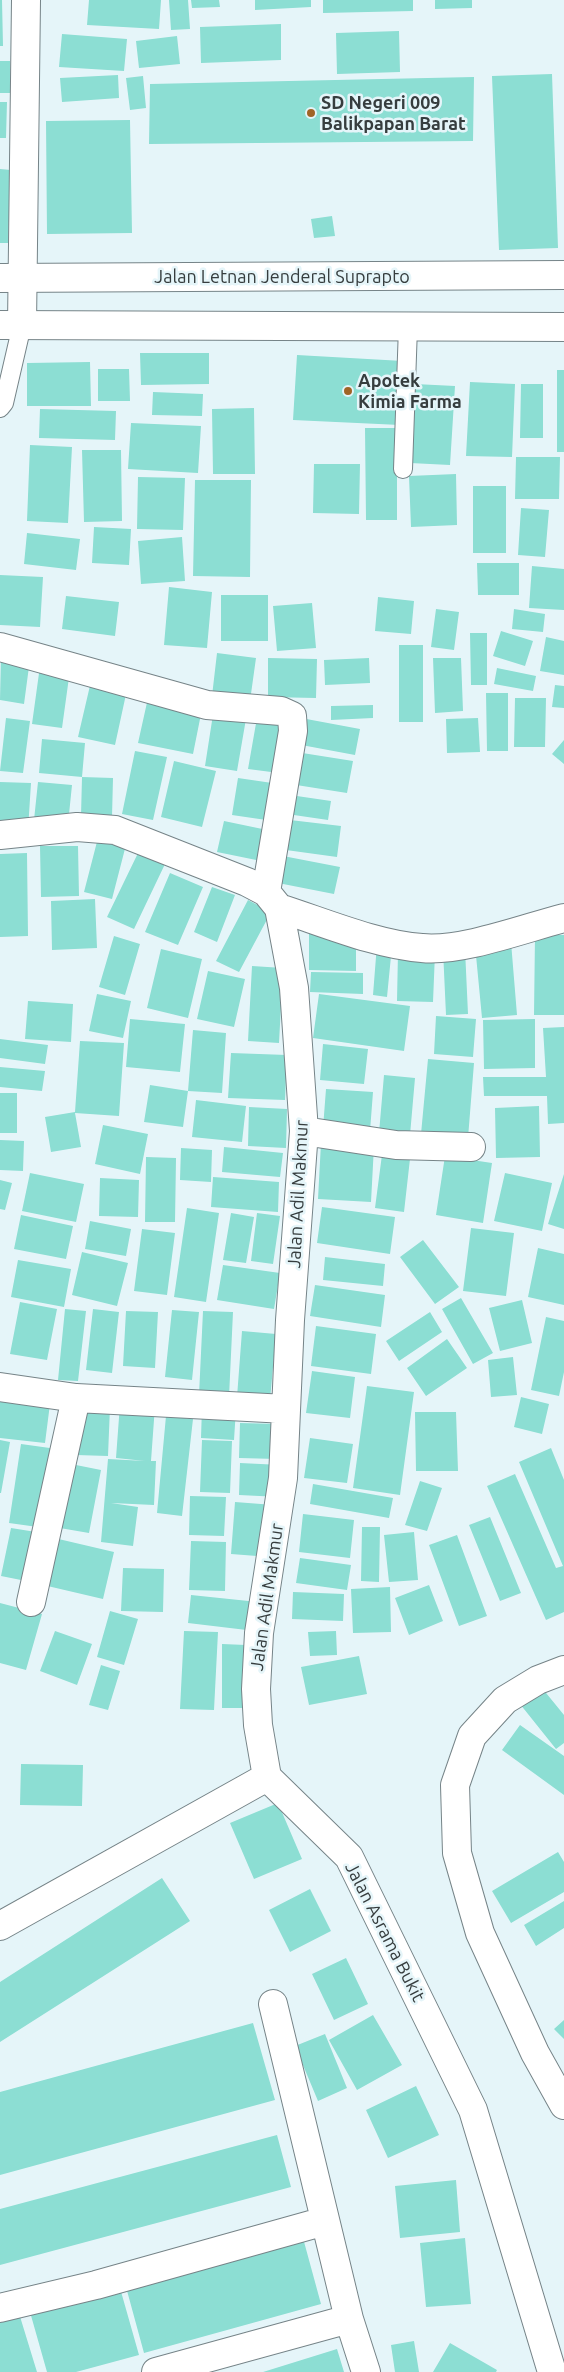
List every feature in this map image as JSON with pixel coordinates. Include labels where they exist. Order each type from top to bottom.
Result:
[{"type":"street","points":[[26,0],[11,325],[564,327]]},
{"type":"street","name":"Jalan Letnan Jenderal Suprapto","points":[[12,278],[564,275]]},
{"type":"street","points":[[0,647],[206,705],[280,711],[292,716],[293,731],[273,900]]},
{"type":"street","points":[[0,835],[77,827],[115,830],[247,882],[273,900],[397,945],[424,949],[454,947],[564,918]]},
{"type":"street","name":"Jalan Adil Makmur","points":[[268,1777],[258,1725],[256,1689],[259,1633],[283,1478],[290,1320],[304,1131],[294,988],[273,900]]},
{"type":"street","points":[[304,1131],[396,1145],[470,1146]]},
{"type":"street","points":[[0,1387],[76,1398],[286,1409]]},
{"type":"street","points":[[31,1602],[76,1398]]},
{"type":"street","points":[[564,1670],[538,1680],[505,1700],[472,1736],[456,1786],[457,1853],[480,1933],[535,2052],[564,2105]]},
{"type":"street","points":[[0,1926],[268,1777]]},
{"type":"street","name":"Jalan Asrama Bukit","points":[[268,1777],[349,1857],[473,2110],[552,2372]]},
{"type":"street","points":[[273,2004],[349,2319],[366,2372]]},
{"type":"street","points":[[0,2308],[96,2285],[325,2222]]},
{"type":"street","points":[[156,2372],[349,2319]]},
{"type":"lane","points":[[0,408],[4,403],[11,325]]},
{"type":"lane","points":[[403,469],[408,327]]},
{"type":"building","points":[[0,0],[2,0],[3,46],[0,46]]},
{"type":"building","points":[[89,0],[161,0],[159,29],[87,25]]},
{"type":"building","points":[[169,0],[188,0],[190,29],[171,30]]},
{"type":"building","points":[[191,0],[219,0],[220,7],[192,8]]},
{"type":"building","points":[[255,0],[311,0],[311,7],[255,10]]},
{"type":"building","points":[[323,0],[413,0],[413,11],[323,13]]},
{"type":"building","points":[[435,0],[472,0],[472,8],[435,9]]},
{"type":"building","points":[[281,24],[281,60],[201,63],[200,27]]},
{"type":"building","points":[[399,31],[400,72],[337,74],[336,33]]},
{"type":"building","points":[[62,34],[127,39],[124,71],[59,67]]},
{"type":"building","points":[[177,36],[180,64],[139,68],[136,41]]},
{"type":"building","points":[[0,61],[10,61],[11,93],[0,93]]},
{"type":"building","points":[[552,74],[558,248],[499,250],[492,76]]},
{"type":"building","points":[[118,75],[119,98],[62,102],[60,78]]},
{"type":"building","points":[[143,76],[146,108],[130,110],[126,78]]},
{"type":"building","name":"SD Negeri 009 Balikpapan Barat","points":[[474,77],[473,141],[149,144],[150,84]]},
{"type":"building","points":[[0,102],[7,102],[6,138],[0,138]]},
{"type":"building","points":[[130,120],[132,233],[47,234],[46,121]]},
{"type":"building","points":[[0,169],[11,170],[8,243],[0,243]]},
{"type":"building","points":[[332,216],[335,236],[314,238],[311,219]]},
{"type":"building","points":[[140,353],[209,353],[209,384],[141,385]]},
{"type":"building","name":"Apotek Kimia Farma","points":[[297,355],[403,361],[400,425],[293,420]]},
{"type":"building","points":[[90,362],[91,406],[27,406],[27,363]]},
{"type":"building","points":[[98,369],[129,369],[130,401],[98,401]]},
{"type":"building","points":[[557,370],[564,370],[564,452],[557,452]]},
{"type":"building","points":[[470,382],[515,384],[512,457],[466,456]]},
{"type":"building","points":[[415,384],[455,386],[450,465],[410,463]]},
{"type":"building","points":[[521,384],[543,384],[543,438],[520,438]]},
{"type":"building","points":[[153,392],[203,394],[202,416],[152,415]]},
{"type":"building","points":[[254,408],[255,474],[213,474],[212,409]]},
{"type":"building","points":[[40,409],[116,411],[115,440],[39,438]]},
{"type":"building","points":[[131,423],[201,426],[198,473],[128,469]]},
{"type":"building","points":[[365,428],[397,428],[397,520],[366,520]]},
{"type":"building","points":[[30,445],[72,447],[68,523],[27,521]]},
{"type":"building","points":[[82,450],[121,450],[122,521],[84,522]]},
{"type":"building","points":[[516,457],[560,457],[559,499],[515,499]]},
{"type":"building","points":[[314,464],[360,464],[359,514],[313,513]]},
{"type":"building","points":[[456,474],[457,525],[411,527],[409,476]]},
{"type":"building","points":[[138,477],[185,478],[183,530],[137,529]]},
{"type":"building","points":[[195,480],[251,480],[250,577],[193,576]]},
{"type":"building","points":[[473,486],[506,486],[506,553],[473,553]]},
{"type":"building","points":[[521,508],[549,510],[545,557],[518,555]]},
{"type":"building","points":[[94,527],[131,529],[129,565],[92,563]]},
{"type":"building","points":[[27,533],[80,539],[76,570],[24,564]]},
{"type":"building","points":[[182,537],[185,581],[141,584],[138,541]]},
{"type":"building","points":[[477,563],[519,563],[519,595],[478,595]]},
{"type":"building","points":[[532,566],[564,569],[564,610],[529,608]]},
{"type":"building","points":[[0,575],[43,577],[40,627],[0,625]]},
{"type":"building","points":[[169,587],[212,592],[207,648],[164,645]]},
{"type":"building","points":[[221,595],[268,595],[268,641],[221,641]]},
{"type":"building","points":[[66,596],[119,602],[115,636],[62,629]]},
{"type":"building","points":[[378,597],[414,601],[411,634],[375,631]]},
{"type":"building","points":[[312,603],[316,648],[277,651],[273,606]]},
{"type":"building","points":[[436,609],[459,612],[454,650],[431,647]]},
{"type":"building","points":[[514,609],[545,614],[543,632],[512,629]]},
{"type":"building","points":[[501,631],[533,641],[525,666],[493,656]]},
{"type":"building","points":[[470,633],[487,633],[487,685],[471,685]]},
{"type":"building","points":[[546,637],[564,641],[564,675],[540,671]]},
{"type":"building","points":[[399,645],[423,645],[423,722],[399,722]]},
{"type":"building","points":[[217,653],[256,658],[250,701],[212,696]]},
{"type":"building","points":[[1,656],[30,659],[24,704],[0,700]]},
{"type":"building","points":[[268,658],[317,659],[316,698],[268,697]]},
{"type":"building","points":[[369,658],[370,683],[325,685],[324,660]]},
{"type":"building","points":[[433,658],[461,658],[463,711],[435,713]]},
{"type":"building","points":[[40,666],[70,670],[62,728],[32,724]]},
{"type":"building","points":[[497,668],[536,676],[533,691],[494,684]]},
{"type":"building","points":[[92,677],[128,685],[115,745],[78,737]]},
{"type":"building","points":[[555,685],[564,686],[564,708],[552,707]]},
{"type":"building","points":[[486,693],[508,693],[508,751],[487,751]]},
{"type":"building","points":[[148,698],[202,709],[193,754],[138,743]]},
{"type":"building","points":[[515,698],[546,698],[545,747],[514,747]]},
{"type":"building","points":[[373,705],[373,718],[331,720],[331,706]]},
{"type":"building","points":[[214,708],[247,713],[237,771],[205,766]]},
{"type":"building","points":[[258,712],[288,717],[279,773],[248,769]]},
{"type":"building","points":[[6,718],[30,721],[23,773],[0,771]]},
{"type":"building","points":[[301,718],[360,729],[355,755],[296,744]]},
{"type":"building","points":[[478,718],[480,752],[447,753],[446,719]]},
{"type":"building","points":[[42,739],[85,743],[82,777],[39,773]]},
{"type":"building","points":[[564,740],[564,764],[552,754]]},
{"type":"building","points":[[135,751],[167,757],[153,820],[122,814]]},
{"type":"building","points":[[296,752],[353,761],[347,793],[290,784]]},
{"type":"building","points":[[174,761],[216,771],[202,827],[161,817]]},
{"type":"building","points":[[82,777],[113,778],[112,817],[81,816]]},
{"type":"building","points":[[238,778],[279,784],[273,821],[232,815]]},
{"type":"building","points":[[0,782],[31,783],[28,830],[0,829]]},
{"type":"building","points":[[38,782],[72,785],[68,824],[34,820]]},
{"type":"building","points":[[290,795],[331,801],[328,820],[287,814]]},
{"type":"building","points":[[290,820],[341,826],[337,857],[286,850]]},
{"type":"building","points":[[224,821],[272,831],[266,862],[217,852]]},
{"type":"building","points":[[99,834],[127,841],[112,899],[84,892]]},
{"type":"building","points":[[40,846],[78,846],[79,896],[41,897]]},
{"type":"building","points":[[139,851],[165,864],[134,929],[107,917]]},
{"type":"building","points":[[27,853],[28,936],[0,937],[0,854]]},
{"type":"building","points":[[283,856],[340,867],[334,894],[278,883]]},
{"type":"building","points":[[170,873],[203,887],[178,945],[145,932]]},
{"type":"building","points":[[212,887],[235,895],[217,942],[194,932]]},
{"type":"building","points":[[95,899],[97,948],[52,950],[51,901]]},
{"type":"building","points":[[248,900],[271,912],[239,972],[216,961]]},
{"type":"building","points":[[309,933],[356,933],[356,971],[309,970]]},
{"type":"building","points":[[535,935],[564,935],[564,1015],[534,1015]]},
{"type":"building","points":[[114,936],[140,944],[125,995],[99,987]]},
{"type":"building","points":[[511,942],[517,1015],[482,1018],[475,945]]},
{"type":"building","points":[[377,944],[392,946],[387,997],[373,995]]},
{"type":"building","points":[[161,949],[202,959],[188,1018],[147,1008]]},
{"type":"building","points":[[465,949],[468,1014],[446,1015],[443,950]]},
{"type":"building","points":[[398,952],[435,953],[433,1002],[397,1001]]},
{"type":"building","points":[[252,966],[283,968],[279,1043],[248,1041]]},
{"type":"building","points":[[208,971],[245,979],[234,1027],[197,1019]]},
{"type":"building","points":[[311,972],[363,973],[363,994],[310,992]]},
{"type":"building","points":[[97,994],[131,1001],[123,1038],[89,1031]]},
{"type":"building","points":[[319,994],[410,1006],[404,1051],[313,1038]]},
{"type":"building","points":[[28,1001],[73,1004],[71,1042],[25,1039]]},
{"type":"building","points":[[436,1016],[476,1019],[473,1057],[434,1054]]},
{"type":"building","points":[[130,1019],[185,1024],[180,1072],[126,1067]]},
{"type":"building","points":[[535,1019],[535,1068],[484,1069],[483,1020]]},
{"type":"building","points":[[564,1027],[564,1123],[548,1124],[547,1096],[484,1096],[483,1077],[546,1077],[543,1028]]},
{"type":"building","points":[[193,1030],[226,1033],[222,1093],[188,1091]]},
{"type":"building","points":[[0,1039],[48,1045],[45,1064],[0,1058]]},
{"type":"building","points":[[80,1041],[124,1043],[119,1116],[75,1113],[81,1147],[51,1152],[45,1117],[75,1112]]},
{"type":"building","points":[[323,1044],[368,1049],[364,1084],[320,1080]]},
{"type":"building","points":[[231,1053],[287,1055],[285,1100],[228,1098]]},
{"type":"building","points":[[428,1059],[474,1063],[468,1138],[421,1134]]},
{"type":"building","points":[[0,1067],[45,1071],[42,1091],[0,1087]]},
{"type":"building","points":[[384,1075],[415,1078],[410,1135],[379,1133]]},
{"type":"building","points":[[150,1085],[188,1091],[183,1127],[144,1122]]},
{"type":"building","points":[[326,1089],[373,1092],[370,1131],[323,1128]]},
{"type":"building","points":[[0,1093],[17,1093],[17,1133],[0,1133]]},
{"type":"building","points":[[196,1100],[246,1106],[242,1142],[192,1137]]},
{"type":"building","points":[[539,1106],[540,1157],[496,1158],[495,1108]]},
{"type":"building","points":[[249,1107],[287,1109],[286,1148],[248,1146]]},
{"type":"building","points":[[103,1125],[148,1134],[140,1174],[95,1164]]},
{"type":"building","points":[[0,1140],[24,1141],[23,1171],[0,1170]]},
{"type":"building","points":[[321,1143],[374,1146],[371,1202],[318,1199]]},
{"type":"building","points":[[224,1147],[283,1153],[280,1177],[222,1172]]},
{"type":"building","points":[[383,1147],[411,1150],[404,1212],[375,1208]]},
{"type":"building","points":[[181,1148],[212,1150],[211,1182],[180,1180]]},
{"type":"building","points":[[445,1156],[492,1163],[483,1223],[436,1215]]},
{"type":"building","points":[[146,1157],[176,1158],[175,1222],[145,1222]]},
{"type":"building","points":[[30,1173],[84,1184],[76,1222],[22,1211]]},
{"type":"building","points":[[505,1173],[552,1183],[542,1231],[494,1221]]},
{"type":"building","points":[[564,1174],[564,1229],[548,1224]]},
{"type":"building","points":[[213,1177],[279,1182],[278,1212],[211,1207]]},
{"type":"building","points":[[100,1178],[139,1180],[138,1217],[99,1216]]},
{"type":"building","points":[[0,1180],[12,1183],[5,1210],[0,1209]]},
{"type":"building","points":[[322,1207],[395,1217],[390,1254],[317,1243]]},
{"type":"building","points":[[187,1208],[219,1213],[206,1302],[174,1297]]},
{"type":"building","points":[[231,1213],[254,1217],[246,1263],[223,1260]]},
{"type":"building","points":[[257,1213],[280,1216],[273,1264],[251,1261]]},
{"type":"building","points":[[21,1215],[73,1226],[66,1259],[14,1249]]},
{"type":"building","points":[[90,1221],[131,1229],[126,1256],[85,1249]]},
{"type":"building","points":[[471,1228],[514,1233],[506,1296],[463,1291]]},
{"type":"building","points":[[142,1229],[175,1233],[167,1295],[134,1291]]},
{"type":"building","points":[[423,1240],[459,1287],[435,1304],[400,1257]]},
{"type":"building","points":[[538,1248],[564,1254],[564,1305],[528,1297]]},
{"type":"building","points":[[82,1252],[128,1263],[117,1306],[72,1295]]},
{"type":"building","points":[[325,1257],[385,1264],[383,1286],[323,1280]]},
{"type":"building","points":[[18,1260],[71,1269],[64,1307],[11,1297]]},
{"type":"building","points":[[223,1265],[280,1273],[274,1309],[217,1300]]},
{"type":"building","points":[[315,1285],[385,1295],[381,1327],[310,1316]]},
{"type":"building","points":[[461,1298],[493,1353],[473,1364],[442,1309]]},
{"type":"building","points":[[522,1300],[532,1343],[500,1351],[489,1308]]},
{"type":"building","points":[[20,1302],[57,1309],[47,1360],[10,1354]]},
{"type":"building","points":[[65,1309],[86,1311],[78,1381],[58,1380]]},
{"type":"building","points":[[93,1309],[119,1312],[112,1373],[86,1370]]},
{"type":"building","points":[[172,1310],[199,1312],[192,1380],[165,1377]]},
{"type":"building","points":[[126,1311],[158,1312],[155,1368],[123,1366]]},
{"type":"building","points":[[203,1311],[233,1312],[229,1397],[199,1395]]},
{"type":"building","points":[[430,1312],[442,1332],[399,1361],[386,1341]]},
{"type":"building","points":[[546,1317],[564,1321],[564,1372],[559,1396],[531,1390]]},
{"type":"building","points":[[316,1326],[376,1334],[371,1374],[311,1366]]},
{"type":"building","points":[[242,1331],[276,1334],[270,1400],[237,1397]]},
{"type":"building","points":[[447,1339],[467,1368],[426,1396],[407,1368]]},
{"type":"building","points":[[513,1357],[517,1395],[491,1397],[488,1360]]},
{"type":"building","points":[[312,1371],[355,1377],[350,1418],[306,1413]]},
{"type":"building","points":[[367,1386],[414,1392],[400,1495],[353,1488]]},
{"type":"building","points":[[0,1390],[51,1396],[45,1443],[0,1438]]},
{"type":"building","points":[[521,1397],[549,1404],[542,1434],[514,1427]]},
{"type":"building","points":[[120,1404],[155,1406],[151,1461],[156,1461],[154,1505],[111,1503],[138,1507],[133,1546],[101,1542],[108,1459],[145,1461],[116,1458]]},
{"type":"building","points":[[78,1406],[110,1407],[108,1456],[76,1455]]},
{"type":"building","points":[[202,1407],[236,1409],[234,1440],[201,1438]]},
{"type":"building","points":[[415,1412],[456,1412],[458,1471],[416,1471]]},
{"type":"building","points":[[166,1416],[193,1419],[182,1516],[157,1513]]},
{"type":"building","points":[[240,1423],[278,1424],[277,1459],[239,1458]]},
{"type":"building","points":[[310,1438],[353,1444],[347,1483],[304,1478]]},
{"type":"building","points":[[0,1440],[10,1442],[1,1493],[0,1493]]},
{"type":"building","points":[[202,1440],[232,1441],[230,1493],[200,1492]]},
{"type":"building","points":[[21,1444],[57,1449],[45,1528],[9,1523]]},
{"type":"building","points":[[551,1448],[564,1480],[564,1612],[546,1620],[487,1486],[515,1474],[556,1568],[563,1566],[519,1462]]},
{"type":"building","points":[[66,1463],[101,1470],[89,1533],[54,1527]]},
{"type":"building","points":[[240,1463],[281,1465],[280,1497],[239,1495]]},
{"type":"building","points":[[420,1481],[442,1488],[427,1531],[405,1525]]},
{"type":"building","points":[[313,1484],[393,1498],[389,1518],[310,1504]]},
{"type":"building","points":[[190,1496],[226,1497],[224,1536],[189,1535]]},
{"type":"building","points":[[235,1502],[274,1505],[270,1557],[231,1554]]},
{"type":"building","points":[[303,1514],[354,1520],[350,1558],[299,1552]]},
{"type":"building","points":[[490,1517],[521,1593],[500,1601],[469,1525]]},
{"type":"building","points":[[362,1527],[380,1527],[379,1582],[361,1581]]},
{"type":"building","points":[[11,1528],[36,1532],[26,1581],[1,1576]]},
{"type":"building","points":[[414,1532],[418,1580],[389,1582],[384,1535]]},
{"type":"building","points":[[457,1535],[487,1616],[459,1626],[429,1545]]},
{"type":"building","points":[[50,1537],[114,1552],[103,1599],[39,1584]]},
{"type":"building","points":[[191,1541],[226,1542],[225,1591],[189,1590]]},
{"type":"building","points":[[300,1558],[351,1565],[347,1590],[296,1583]]},
{"type":"building","points":[[123,1568],[164,1569],[163,1612],[121,1611]]},
{"type":"building","points":[[429,1585],[443,1621],[409,1635],[395,1598]]},
{"type":"building","points":[[390,1587],[391,1632],[353,1633],[351,1589]]},
{"type":"building","points":[[293,1592],[344,1594],[343,1621],[292,1619]]},
{"type":"building","points":[[191,1595],[258,1602],[255,1631],[188,1623]]},
{"type":"building","points":[[0,1603],[42,1614],[26,1670],[0,1663]]},
{"type":"building","points":[[110,1611],[138,1619],[124,1665],[97,1657]]},
{"type":"building","points":[[55,1631],[92,1644],[77,1685],[40,1671]]},
{"type":"building","points":[[184,1631],[218,1632],[214,1710],[180,1709]]},
{"type":"building","points":[[336,1631],[337,1655],[310,1656],[308,1632]]},
{"type":"building","points":[[222,1644],[246,1645],[246,1708],[222,1708]]},
{"type":"building","points":[[359,1656],[367,1694],[309,1705],[301,1667]]},
{"type":"building","points":[[101,1665],[120,1671],[108,1710],[89,1705]]},
{"type":"building","points":[[542,1688],[564,1715],[564,1743],[556,1749],[520,1704]]},
{"type":"building","points":[[520,1725],[564,1756],[564,1795],[502,1750]]},
{"type":"building","points":[[21,1764],[83,1765],[82,1806],[20,1805]]},
{"type":"building","points":[[278,1803],[302,1859],[254,1879],[230,1823]]},
{"type":"building","points":[[558,1852],[564,1862],[564,1892],[511,1923],[492,1891]]},
{"type":"building","points":[[162,1878],[190,1921],[0,2042],[0,1982]]},
{"type":"building","points":[[310,1889],[331,1931],[290,1952],[269,1910]]},
{"type":"building","points":[[564,1901],[564,1928],[536,1946],[524,1925]]},
{"type":"building","points":[[346,1958],[368,2004],[334,2020],[312,1974]]},
{"type":"building","points":[[373,2015],[402,2065],[357,2090],[329,2040]]},
{"type":"building","points":[[564,2020],[564,2039],[554,2029]]},
{"type":"building","points":[[253,2023],[275,2100],[0,2175],[0,2092]]},
{"type":"building","points":[[325,2034],[347,2088],[318,2101],[295,2046]]},
{"type":"building","points":[[416,2086],[439,2135],[388,2158],[366,2110]]},
{"type":"building","points":[[277,2135],[291,2187],[0,2265],[0,2209]]},
{"type":"building","points":[[456,2180],[460,2232],[400,2238],[395,2186]]},
{"type":"building","points":[[303,2238],[321,2304],[144,2353],[126,2287]]},
{"type":"building","points":[[465,2238],[471,2304],[426,2307],[420,2243]]},
{"type":"building","points":[[120,2288],[139,2355],[76,2372],[47,2372],[30,2312]]},
{"type":"building","points":[[18,2310],[37,2372],[0,2372],[0,2316]]},
{"type":"building","points":[[414,2341],[419,2372],[395,2372],[391,2345]]},
{"type":"building","points":[[450,2343],[497,2370],[496,2372],[433,2372]]},
{"type":"building","points":[[337,2349],[344,2372],[263,2372]]},
{"type":"place","name":"SD Negeri 009 Balikpapan Barat","points":[[311,113]]},
{"type":"place","name":"Apotek Kimia Farma","points":[[348,391]]}]
